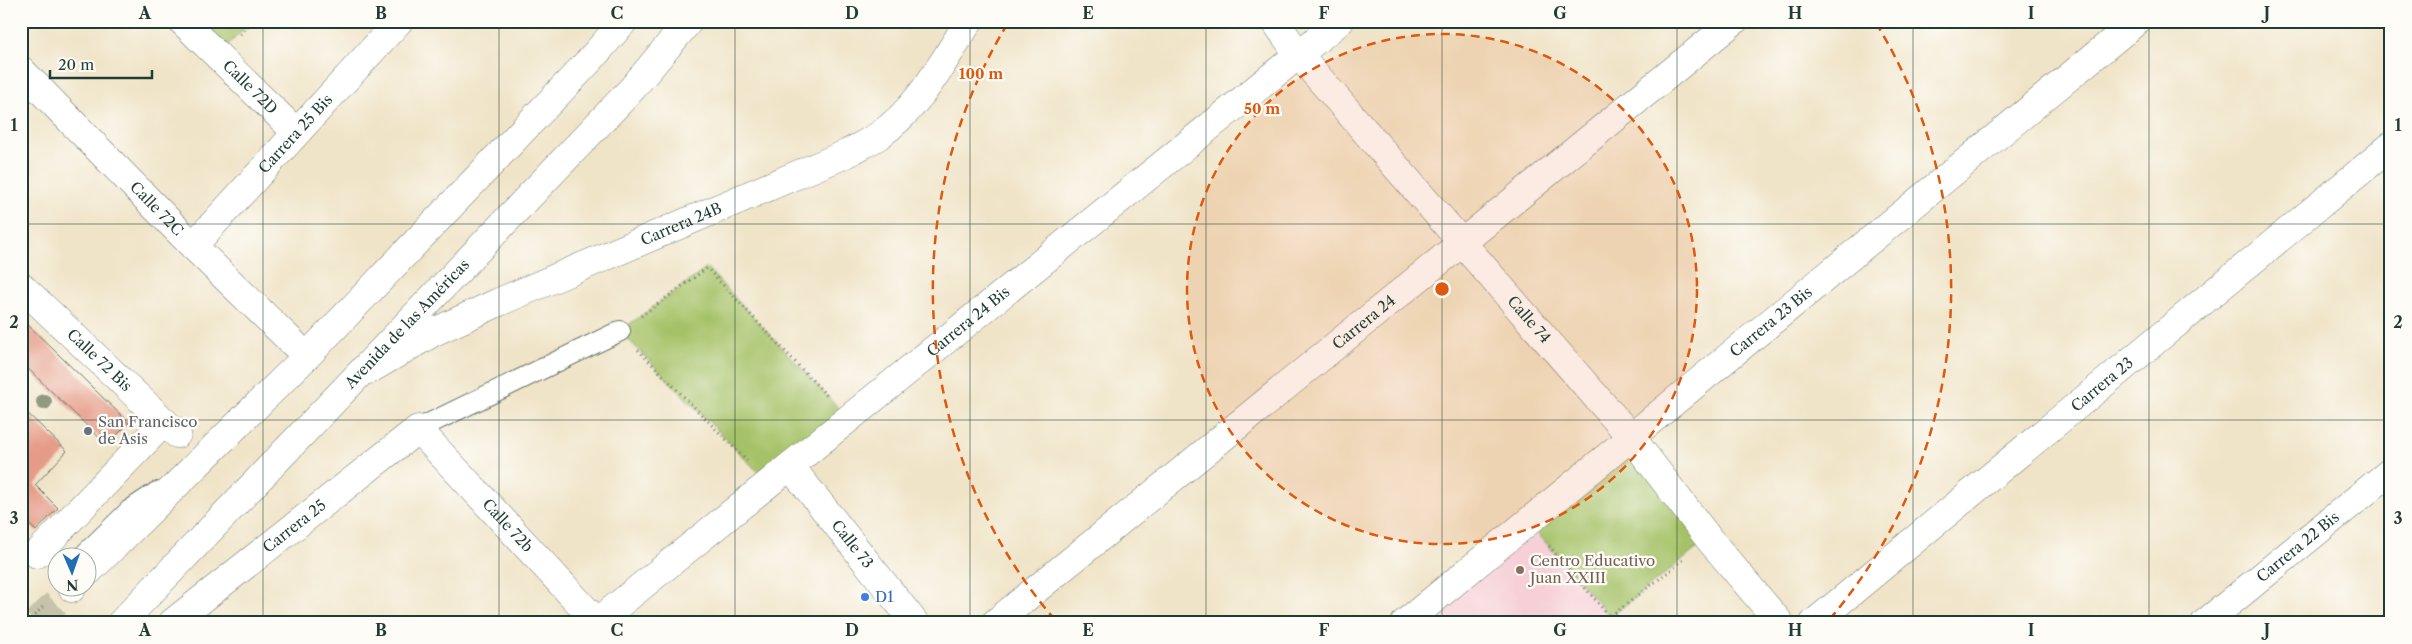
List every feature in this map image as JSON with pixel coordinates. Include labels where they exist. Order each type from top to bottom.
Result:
[{"type":"street","name":"Calle 72D","points":[[182,21],[296,132]]},
{"type":"street","name":"Carrera 25 Bis","points":[[193,246],[399,21]]},
{"type":"street","points":[[98,562],[206,458],[307,356],[579,72],[624,21]]},
{"type":"street","name":"Avenida de las Américas","points":[[121,623],[631,90],[669,48],[689,21]]},
{"type":"street","name":"Carrera 24B","points":[[353,380],[408,346],[491,305],[848,153],[879,136],[901,117],[925,91],[969,21]]},
{"type":"street","name":"Calle 74","points":[[1275,21],[1298,54],[1631,437],[1710,540],[1780,623]]},
{"type":"street","name":"Carrera 24 Bis","points":[[596,623],[1340,21]]},
{"type":"street","name":"Carrera 24","points":[[995,623],[1734,21]]},
{"type":"street","name":"Carrera 23 Bis","points":[[1405,623],[1529,523],[2137,21]]},
{"type":"street","name":"Calle 72C","points":[[21,70],[193,246],[294,344]]},
{"type":"street","name":"Carrera 23","points":[[1814,623],[2391,146]]},
{"type":"street","name":"Calle 72 Bis","points":[[21,286],[171,428],[37,554]]},
{"type":"street","name":"Calle 72b","points":[[418,429],[596,623]]},
{"type":"street","name":"Carrera 25","points":[[172,623],[418,429]]},
{"type":"street","name":"Calle 73","points":[[790,466],[915,623]]},
{"type":"street","name":"Carrera 22 Bis","points":[[2205,623],[2391,470]]},
{"type":"lane","points":[[418,429],[620,331]]},
{"type":"lane","points":[[93,546],[130,510],[206,458]]},
{"type":"path","points":[[769,483],[620,331],[708,268],[849,419]]},
{"type":"path","points":[[1529,523],[1610,617],[1710,540]]},
{"type":"shaded area","name":"Centro Educativo Juan XXIII","points":[[1529,523],[1615,623],[1405,623]]},
{"type":"green space","points":[[201,21],[252,21],[226,47]]},
{"type":"green space","points":[[707,268],[849,419],[769,483],[620,331]]},
{"type":"green space","points":[[1631,437],[1709,539],[1610,617],[1529,523]]},
{"type":"building","points":[[21,318],[129,423],[107,445],[21,362]]},
{"type":"building","points":[[21,407],[67,451],[35,485],[58,508],[36,531],[21,517],[21,494],[24,491],[21,489]]},
{"type":"tunnel","points":[[36,623],[64,596]]},
{"type":"place","name":"San Francisco de Asis","points":[[88,431]]},
{"type":"place","name":"Centro Educativo Juan XXIII","points":[[1520,570]]},
{"type":"place","name":"D1","points":[[865,597]]}]
